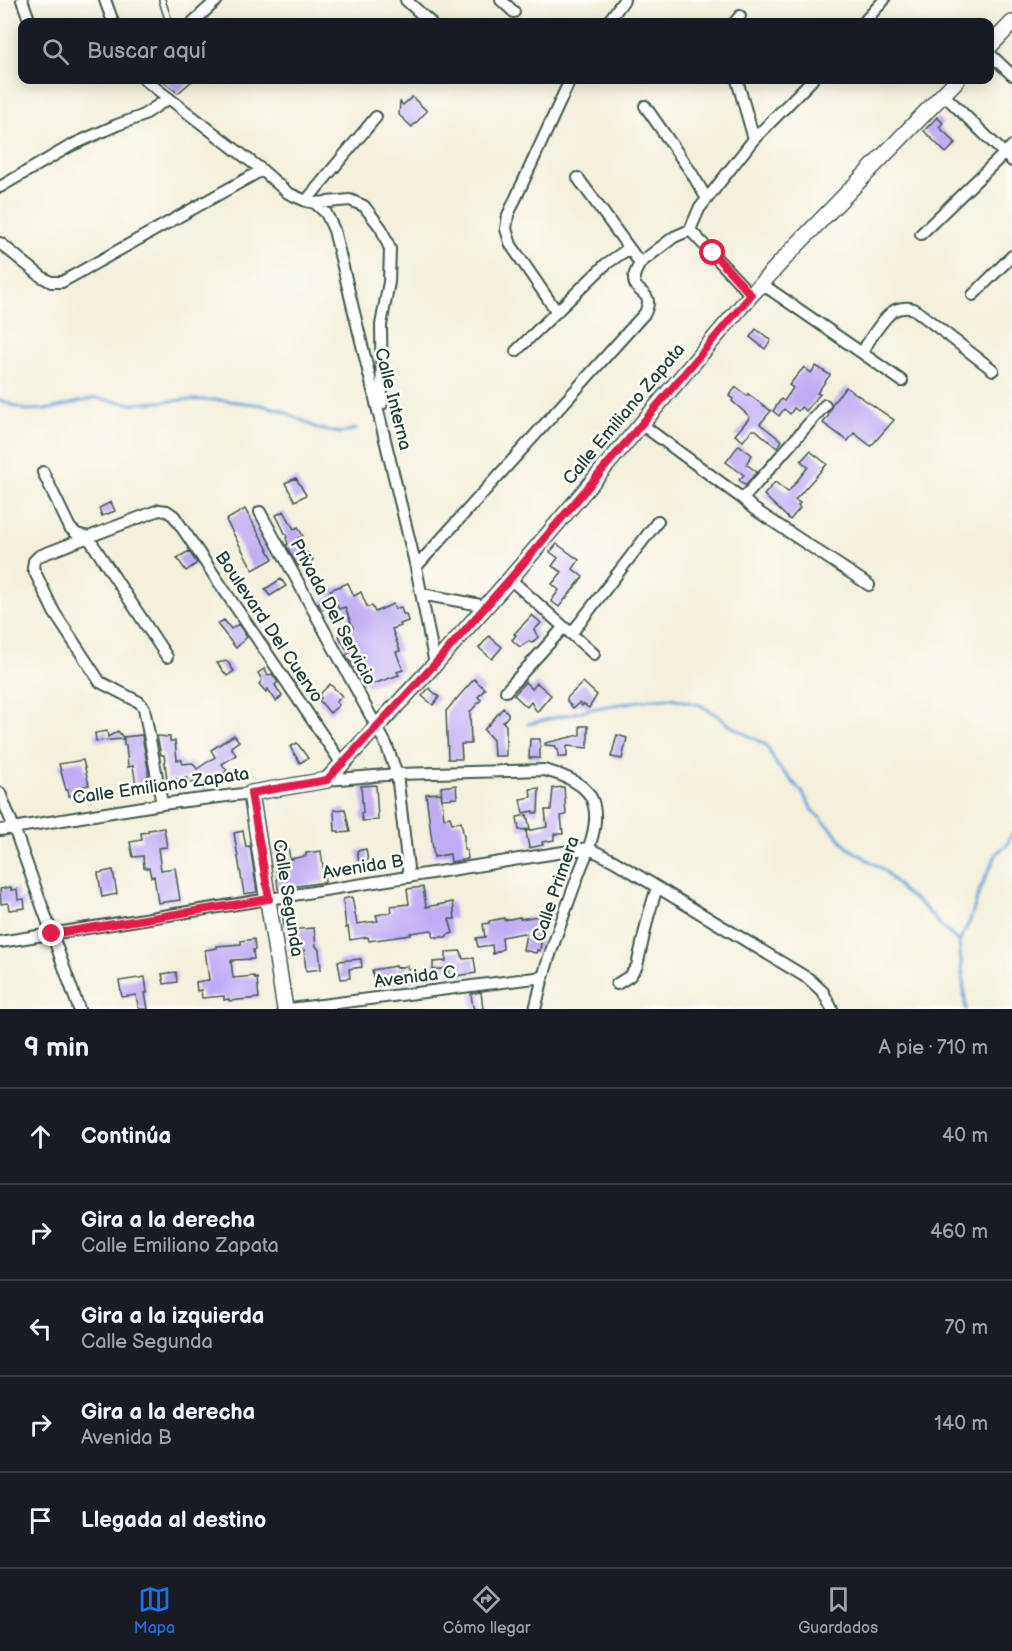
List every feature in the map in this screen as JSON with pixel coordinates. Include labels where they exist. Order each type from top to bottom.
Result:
[{"type":"main road","points":[[994,42],[1012,23]]},
{"type":"main road","name":"Calle Emiliano Zapata","points":[[251,793],[327,780],[510,579],[756,289],[953,84]]},
{"type":"main road","name":"Calle Segunda","points":[[251,793],[285,1009]]},
{"type":"street","points":[[22,0],[29,18]]},
{"type":"street","points":[[105,0],[112,18]]},
{"type":"street","points":[[197,18],[217,0]]},
{"type":"street","points":[[406,0],[426,18]]},
{"type":"street","points":[[501,0],[514,12]]},
{"type":"street","points":[[611,18],[624,0]]},
{"type":"street","points":[[867,18],[880,1]]},
{"type":"street","points":[[994,58],[1012,75]]},
{"type":"street","points":[[150,84],[262,170],[288,193],[310,202],[350,200],[364,206],[381,228],[390,249],[389,282],[381,325],[382,423]]},
{"type":"street","points":[[557,312],[511,245],[506,229],[508,214],[568,84]]},
{"type":"street","points":[[738,84],[754,139]]},
{"type":"street","points":[[416,567],[645,313],[648,301],[646,294],[636,288],[634,276],[640,263],[674,237],[690,230],[699,209],[754,139],[808,84]]},
{"type":"street","points":[[921,234],[1009,153],[943,94]]},
{"type":"street","points":[[0,187],[72,145],[142,116],[169,98]]},
{"type":"street","points":[[645,106],[707,199]]},
{"type":"street","points":[[310,202],[376,117]]},
{"type":"street","points":[[0,243],[42,277],[51,282],[62,282],[262,170]]},
{"type":"street","points":[[578,178],[640,263]]},
{"type":"street","name":"Calle Interna","points":[[310,202],[326,213],[334,230],[416,567],[435,664]]},
{"type":"street","points":[[690,230],[756,289],[862,353],[902,381]]},
{"type":"street","points":[[516,351],[606,264],[628,249]]},
{"type":"street","points":[[974,295],[1012,256]]},
{"type":"street","points":[[862,353],[868,341],[891,312],[906,307],[914,309],[993,369]]},
{"type":"street","points":[[743,499],[825,405]]},
{"type":"street","points":[[641,424],[754,509],[869,585]]},
{"type":"street","points":[[43,472],[70,528],[77,534],[88,537],[167,657]]},
{"type":"street","name":"Boulevard Del Cuervo","points":[[88,537],[159,510],[167,511],[174,516],[342,764]]},
{"type":"street","name":"Privada Del Servicio","points":[[260,512],[386,744],[397,774],[410,877]]},
{"type":"street","points":[[506,691],[567,631],[658,520]]},
{"type":"street","points":[[88,537],[39,556],[34,561],[33,568],[54,612],[100,682],[139,702],[144,708],[162,804]]},
{"type":"street","points":[[510,579],[594,654]]},
{"type":"street","points":[[421,594],[486,606]]},
{"type":"street","name":"Calle Emiliano Zapata","points":[[327,780],[397,774],[544,770],[563,775],[578,784]]},
{"type":"street","name":"Calle Primera","points":[[536,1009],[543,977],[595,825],[594,806],[589,794],[578,784]]},
{"type":"street","points":[[0,793],[79,1009]]},
{"type":"street","name":"Calle Emiliano Zapata","points":[[0,830],[162,804],[251,793]]},
{"type":"street","points":[[588,848],[614,861],[808,979],[823,992],[832,1009]]},
{"type":"street","name":"Avenida B","points":[[0,942],[588,848]]},
{"type":"street","points":[[617,984],[630,976],[637,966],[657,887]]},
{"type":"street","name":"Avenida C","points":[[290,1009],[543,977]]},
{"type":"lane","points":[[162,0],[169,18]]},
{"type":"building","points":[[166,84],[188,84],[178,93]]},
{"type":"building","points":[[412,97],[427,111],[412,127],[399,115],[400,102],[403,105]]},
{"type":"building","points":[[937,117],[943,123],[939,127],[956,143],[946,153],[924,131]]},
{"type":"building","points":[[756,329],[771,340],[765,349],[750,337]]},
{"type":"building","points":[[816,366],[830,375],[817,393],[820,394],[806,411],[801,407],[798,411],[794,408],[790,414],[784,409],[779,416],[773,411],[781,399],[784,401],[793,388],[789,385],[804,367],[811,373]]},
{"type":"building","points":[[736,387],[771,411],[760,424],[782,441],[777,448],[756,430],[752,430],[743,441],[735,435],[750,417],[729,396]]},
{"type":"building","points":[[846,387],[894,420],[871,446],[854,433],[848,441],[823,423],[829,415],[832,404]]},
{"type":"building","points":[[739,445],[752,455],[746,464],[757,472],[745,485],[739,480],[744,475],[726,462]]},
{"type":"building","points":[[810,451],[827,464],[795,500],[800,503],[798,506],[800,508],[790,520],[764,495],[775,482],[788,492],[808,467],[801,461]]},
{"type":"building","points":[[296,478],[306,495],[295,501],[285,483]]},
{"type":"building","points":[[111,502],[115,511],[102,516],[99,508]]},
{"type":"building","points":[[245,509],[273,559],[253,570],[226,520]]},
{"type":"building","points":[[284,511],[294,529],[298,527],[303,536],[298,538],[306,553],[310,554],[313,560],[298,566],[286,545],[288,544],[287,537],[276,515]]},
{"type":"building","points":[[557,544],[579,560],[573,569],[583,577],[559,607],[551,601],[559,590],[552,584],[562,572],[552,566],[558,558],[550,552]]},
{"type":"building","points":[[189,551],[197,563],[186,571],[177,558]]},
{"type":"building","points":[[281,579],[286,586],[270,596],[265,589]]},
{"type":"building","points":[[348,583],[354,596],[361,592],[367,607],[372,606],[375,612],[393,604],[395,609],[401,607],[403,614],[406,614],[408,621],[392,629],[400,651],[396,652],[403,670],[397,672],[399,675],[367,686],[359,664],[354,667],[347,657],[349,653],[339,636],[353,628],[345,607],[339,609],[336,603],[322,610],[318,603],[331,596],[330,590]]},
{"type":"building","points":[[532,615],[541,623],[534,630],[538,637],[532,643],[529,641],[520,647],[512,640],[516,635],[514,634]]},
{"type":"building","points":[[224,620],[231,629],[238,624],[247,637],[236,648],[217,624]]},
{"type":"building","points":[[489,636],[502,647],[492,659],[479,648]]},
{"type":"building","points":[[227,661],[234,671],[227,676],[217,663]]},
{"type":"building","points":[[264,669],[278,682],[275,685],[282,696],[276,701],[268,689],[266,692],[259,684],[262,680],[258,673]]},
{"type":"building","points":[[474,679],[485,689],[478,697],[481,700],[470,712],[471,744],[461,744],[462,759],[448,759],[446,711]]},
{"type":"building","points":[[525,682],[532,689],[537,683],[551,695],[537,712],[531,702],[527,707],[514,695]]},
{"type":"building","points":[[583,682],[597,695],[589,708],[579,703],[573,708],[567,698]]},
{"type":"building","points":[[330,684],[342,696],[336,702],[339,705],[330,713],[319,700],[321,698],[319,695]]},
{"type":"building","points":[[429,688],[439,697],[433,705],[422,696]]},
{"type":"building","points":[[503,708],[508,713],[503,722],[506,725],[506,756],[494,756],[493,740],[484,730]]},
{"type":"building","points":[[580,726],[588,726],[588,748],[567,746],[567,757],[558,757],[556,746],[545,745],[545,743],[580,735]]},
{"type":"building","points":[[107,731],[108,737],[118,731],[124,739],[96,741],[95,733]]},
{"type":"building","points":[[142,735],[148,768],[148,784],[136,785],[133,766],[128,767],[123,737]]},
{"type":"building","points":[[234,735],[239,741],[231,747],[236,755],[222,764],[227,771],[203,790],[198,782],[189,783],[187,778],[167,780],[164,755],[161,755],[157,736],[170,737],[170,741],[175,741],[177,760],[182,760],[182,764],[193,763],[197,769],[215,757],[211,750]]},
{"type":"building","points":[[617,735],[627,738],[622,759],[611,757]]},
{"type":"building","points":[[530,739],[540,739],[540,758],[529,758]]},
{"type":"building","points":[[297,743],[308,758],[300,763],[290,747]]},
{"type":"building","points":[[83,760],[89,785],[79,787],[80,793],[69,796],[59,764]]},
{"type":"building","points":[[376,785],[378,820],[362,821],[361,786]]},
{"type":"building","points":[[456,785],[457,798],[442,799],[441,787]]},
{"type":"building","points":[[564,787],[566,815],[561,816],[563,834],[554,834],[554,840],[529,848],[526,831],[547,827],[545,810],[551,810],[553,788]]},
{"type":"building","points":[[539,788],[538,813],[533,813],[533,811],[523,813],[520,799],[531,797],[530,789]]},
{"type":"building","points":[[441,793],[444,818],[450,817],[452,823],[461,822],[464,850],[467,850],[468,859],[451,862],[450,854],[434,857],[426,794]]},
{"type":"building","points":[[345,809],[350,832],[339,833],[335,831],[334,810]]},
{"type":"building","points":[[527,815],[530,829],[519,830],[517,817]]},
{"type":"building","points":[[164,828],[167,847],[158,848],[161,870],[175,868],[180,900],[158,903],[154,876],[151,877],[149,868],[144,868],[143,856],[133,857],[130,842],[142,840],[141,833],[148,832],[148,830]]},
{"type":"building","points":[[243,831],[246,847],[250,846],[257,892],[244,894],[234,833]]},
{"type":"building","points":[[288,846],[290,859],[306,856],[306,853],[321,851],[325,882],[278,889],[274,848]]},
{"type":"building","points":[[366,849],[369,867],[360,868],[357,851]]},
{"type":"building","points":[[113,870],[117,894],[102,897],[98,873]]},
{"type":"building","points":[[11,887],[11,890],[17,889],[18,900],[24,899],[25,908],[9,910],[8,903],[1,904],[0,889]]},
{"type":"building","points":[[423,887],[426,907],[453,902],[455,919],[449,919],[453,933],[447,937],[433,937],[431,930],[369,941],[368,937],[350,940],[348,927],[346,928],[343,899],[352,897],[357,924],[378,921],[376,915],[392,912],[391,906],[409,904],[407,889]]},
{"type":"building","points":[[291,908],[294,924],[284,926],[282,910]]},
{"type":"building","points":[[538,916],[540,951],[537,950],[536,953],[523,950],[526,934],[523,933],[502,937],[503,949],[493,954],[492,945],[478,947],[476,938],[485,937],[483,924],[504,918],[504,920]]},
{"type":"building","points":[[314,928],[321,969],[306,971],[304,950],[299,951],[298,943],[291,944],[288,930]]},
{"type":"building","points":[[254,939],[254,959],[231,961],[233,978],[254,976],[255,979],[257,978],[259,998],[229,1001],[229,999],[224,1000],[224,996],[202,998],[201,990],[197,991],[196,982],[209,980],[205,950],[217,948],[217,946],[241,944],[241,941]]},
{"type":"building","points":[[461,951],[463,959],[474,958],[476,973],[449,977],[448,968],[433,970],[433,962],[446,961],[446,952]]},
{"type":"building","points":[[361,959],[362,967],[349,969],[350,978],[341,979],[338,961]]},
{"type":"building","points":[[396,966],[396,968],[407,966],[408,970],[417,969],[419,981],[375,986],[372,970]]},
{"type":"building","points":[[176,972],[177,982],[164,984],[162,974]]},
{"type":"building","points":[[145,977],[148,1009],[139,1009],[136,995],[122,997],[119,981]]},
{"type":"building","points":[[481,992],[483,1009],[475,1009],[471,994]]},
{"type":"waterway","points":[[0,400],[25,410],[50,409],[95,398],[133,404],[221,400],[281,410],[319,429],[340,433],[356,429]]},
{"type":"waterway","points":[[528,724],[596,708],[652,699],[671,698],[700,705],[731,726],[766,745],[777,765],[802,792],[814,812],[847,847],[884,870],[903,891],[923,906],[959,942]]},
{"type":"waterway","points":[[966,1009],[959,942],[970,921],[980,889],[997,853],[1007,845],[1012,834]]},
{"type":"route","points":[[52,934],[269,899],[251,793],[327,780],[510,579],[751,295],[713,253]]}]
